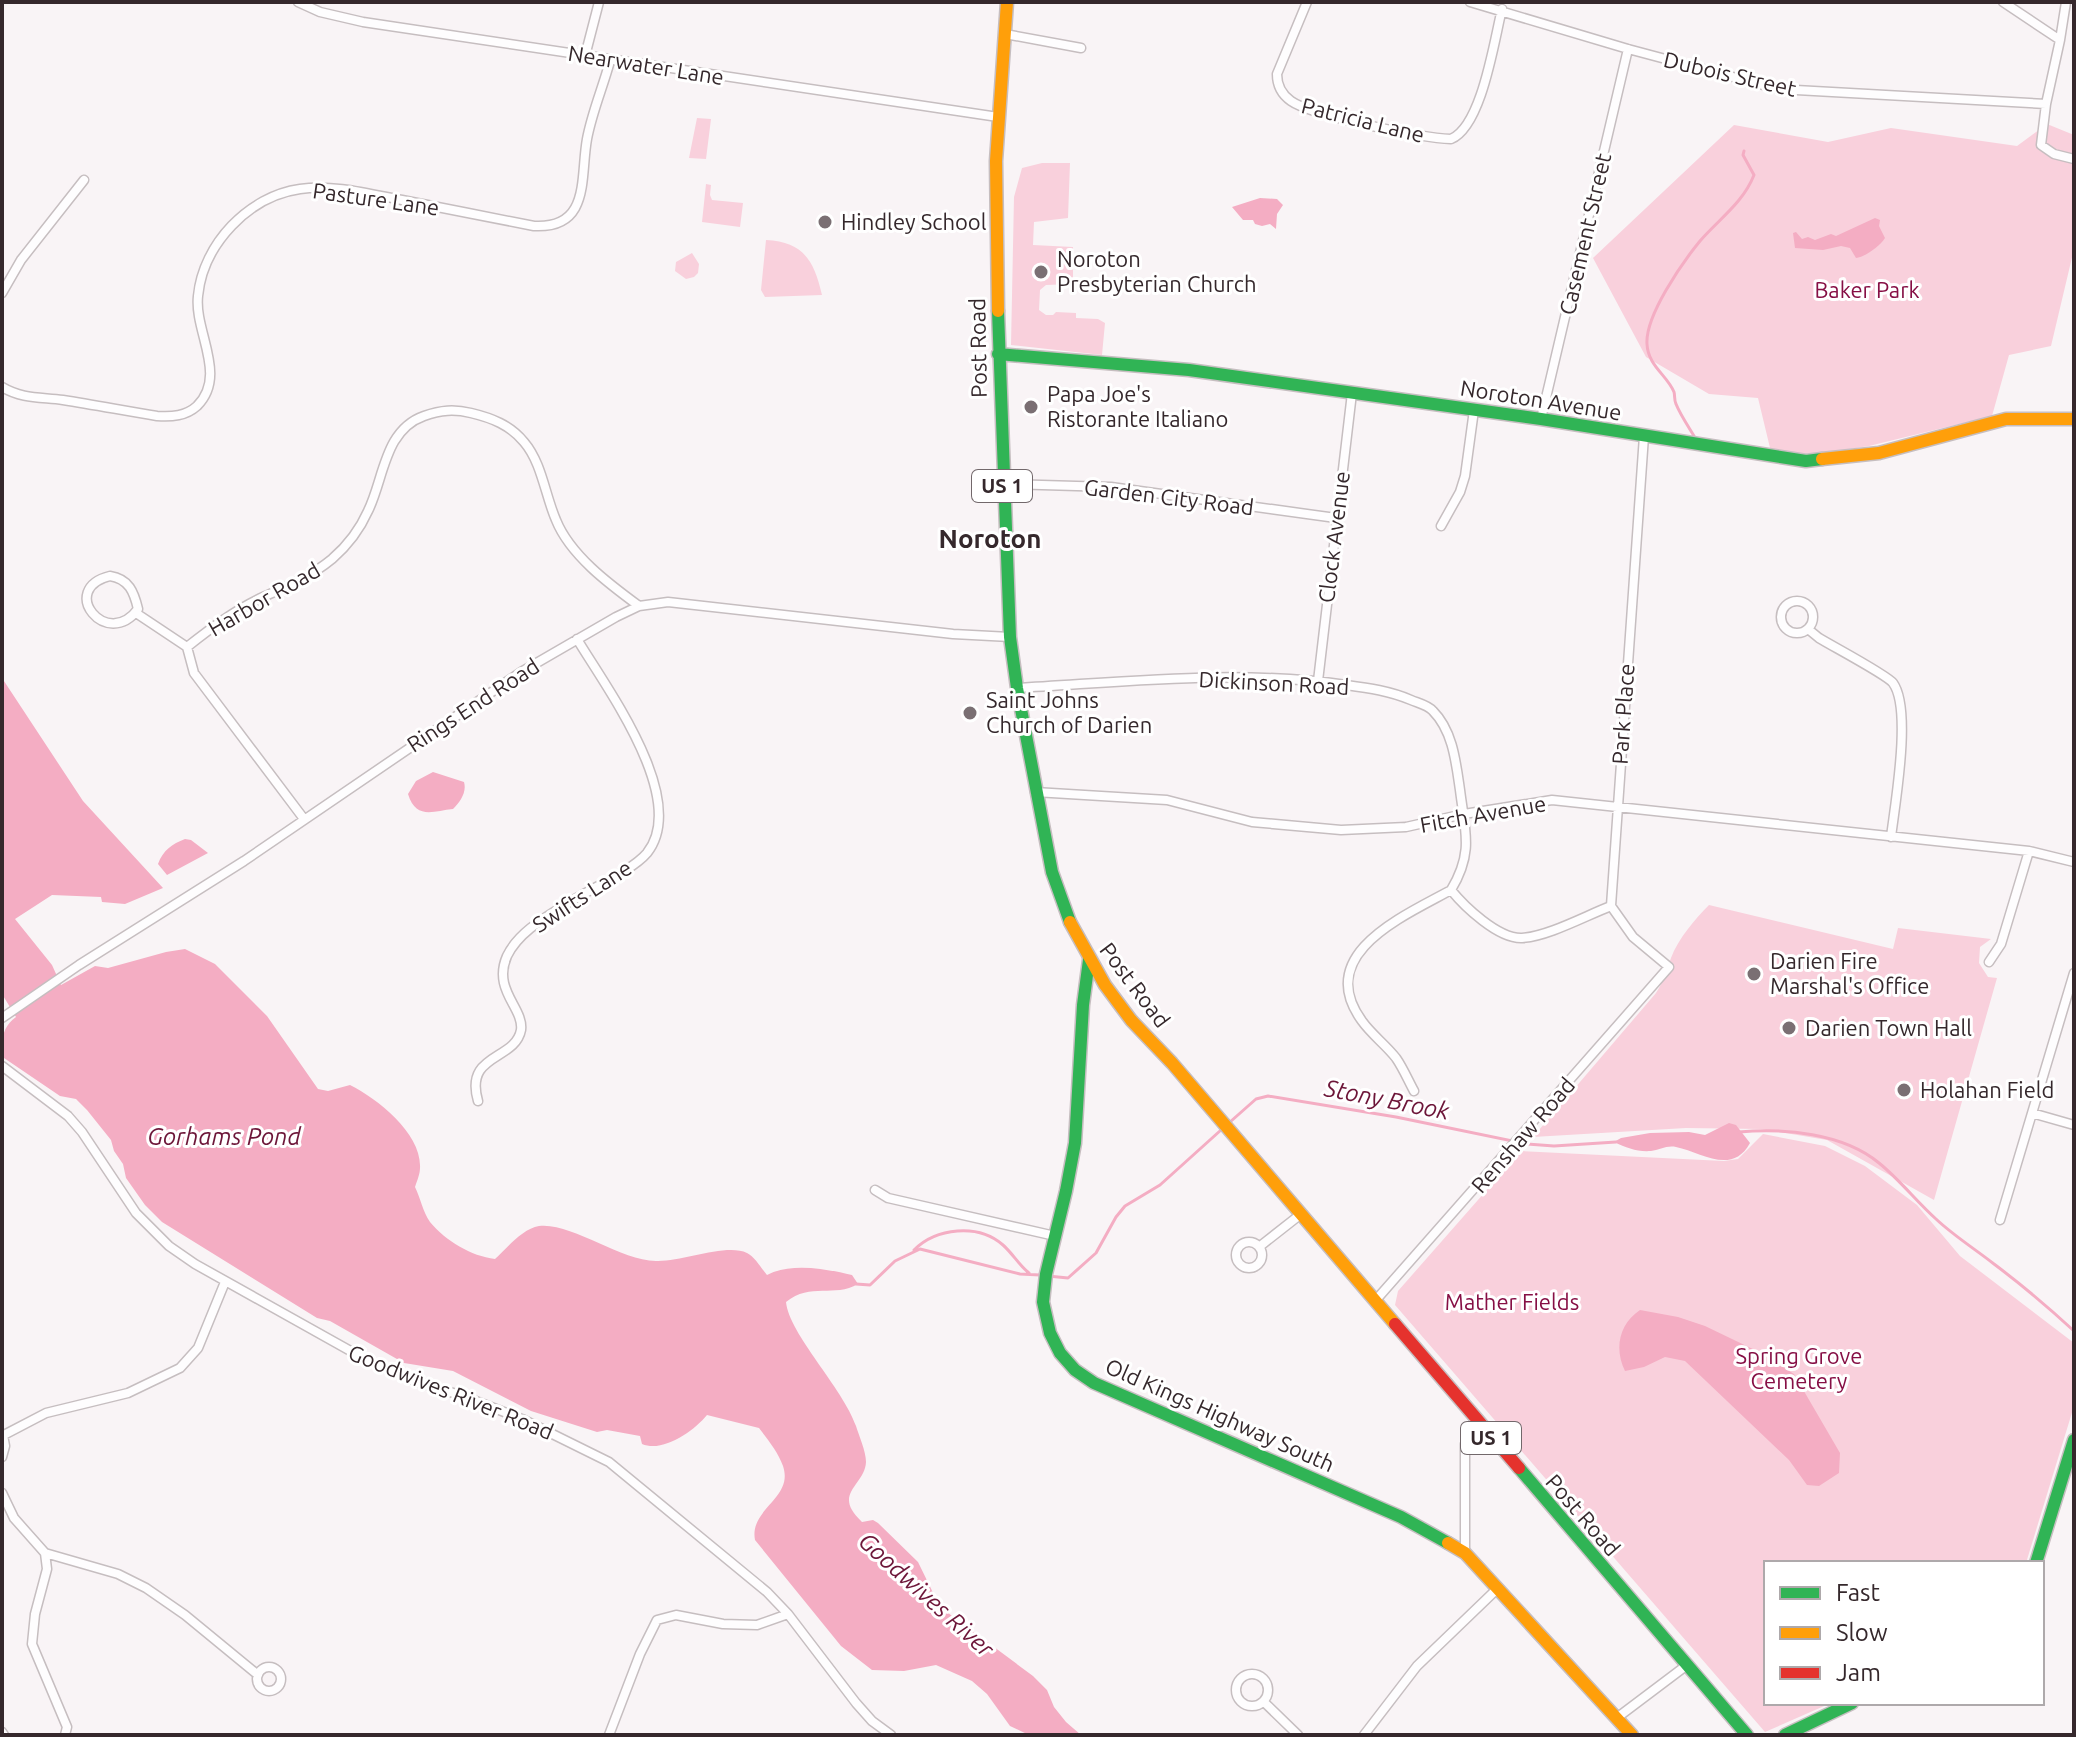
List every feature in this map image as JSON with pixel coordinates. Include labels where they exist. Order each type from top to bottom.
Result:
[{"type":"main road","name":"Post Road","points":[[1007,2],[998,117],[998,354],[1010,637],[1035,792],[1052,872],[1066,914],[1089,960],[1131,1020],[1238,1140],[1747,1735]]},
{"type":"main road","name":"Noroton Avenue","points":[[998,354],[1189,370],[1541,419],[1806,461],[1879,453],[2006,419],[2074,419]]},
{"type":"main road","name":"Old Kings Highway South","points":[[1089,960],[1083,991],[1075,1142],[1046,1275],[1043,1308],[1055,1344],[1068,1364],[1084,1377],[1401,1517],[1465,1553],[1632,1735]]},
{"type":"main road","points":[[2037,1561],[2074,1440]]},
{"type":"main road","points":[[1785,1735],[1848,1705]]},
{"type":"street","name":"Nearwater Lane","points":[[298,2],[320,12],[363,22],[998,117]]},
{"type":"street","points":[[585,56],[599,2]]},
{"type":"street","name":"Patricia Lane","points":[[1307,2],[1277,74],[1277,82],[1284,95],[1304,108],[1330,116],[1451,139],[1463,132],[1476,106],[1502,9]]},
{"type":"street","name":"Dubois Street","points":[[1470,2],[1778,89],[2046,104]]},
{"type":"street","points":[[2003,2],[2060,40]]},
{"type":"street","points":[[2066,2],[2041,145],[2054,154],[2074,159]]},
{"type":"street","points":[[1005,34],[1081,48]]},
{"type":"street","name":"Casement Street","points":[[1541,419],[1628,49]]},
{"type":"street","name":"Pasture Lane","points":[[2,387],[30,398],[57,399],[157,416],[191,412],[205,397],[211,379],[198,307],[198,294],[210,255],[241,217],[263,201],[283,193],[302,188],[345,190],[534,226],[562,221],[580,199],[587,138],[610,61]]},
{"type":"street","points":[[2,293],[21,260],[84,180]]},
{"type":"street","name":"Clock Avenue","points":[[1318,681],[1352,393]]},
{"type":"street","name":"Harbor Road","points":[[187,647],[223,619],[291,586],[333,558],[350,540],[369,509],[395,439],[416,418],[457,409],[499,421],[524,442],[565,539],[639,606]]},
{"type":"street","points":[[1441,526],[1465,476],[1474,410]]},
{"type":"street","name":"Park Place","points":[[1611,906],[1644,436]]},
{"type":"street","name":"Garden City Road","points":[[1002,484],[1111,487],[1336,518]]},
{"type":"street","points":[[102,578],[119,578],[132,590],[138,609],[136,613],[124,620],[98,621],[88,609],[89,590],[102,578]]},
{"type":"street","points":[[1797,600],[1809,606],[1814,617],[1808,629],[1797,633],[1785,628],[1781,616],[1786,605],[1797,600]]},
{"type":"street","name":"Rings End Road","points":[[2,1018],[79,965],[179,905],[521,672],[639,606],[668,602],[953,634],[1010,637]]},
{"type":"street","name":"Harbor Road","points":[[136,613],[187,647],[194,673],[304,819]]},
{"type":"street","points":[[1808,629],[1893,683],[1903,726],[1891,837]]},
{"type":"street","name":"Swifts Lane","points":[[478,1101],[476,1082],[487,1061],[514,1045],[521,1028],[519,1016],[507,996],[504,978],[511,948],[549,916],[645,855],[657,830],[659,805],[652,773],[622,714],[577,639]]},
{"type":"street","name":"Dickinson Road","points":[[1017,688],[1191,679],[1318,681],[1394,692],[1431,709],[1447,730],[1456,759],[1464,814],[1467,851],[1462,871],[1451,890]]},
{"type":"street","name":"Fitch Avenue","points":[[1035,792],[1167,800],[1252,822],[1341,830],[1406,827],[1552,800],[2029,851],[2074,862]]},
{"type":"street","points":[[1989,962],[2001,944],[2029,851]]},
{"type":"street","points":[[1414,1091],[1396,1058],[1362,1021],[1350,1000],[1347,978],[1357,954],[1383,928],[1451,890],[1464,906],[1502,933],[1520,938],[1611,906]]},
{"type":"street","name":"Renshaw Road","points":[[1375,1301],[1669,967],[1633,937],[1611,906]]},
{"type":"street","points":[[2000,1220],[2074,973]]},
{"type":"street","name":"Goodwives River Road","points":[[2,1066],[68,1116],[136,1213],[155,1234],[225,1282],[372,1363],[485,1404],[602,1457],[632,1479],[751,1578],[788,1614],[856,1703],[872,1721],[891,1735]]},
{"type":"street","points":[[2032,1113],[2074,1125]]},
{"type":"street","points":[[875,1190],[888,1198],[1055,1236]]},
{"type":"street","points":[[1259,1247],[1301,1214]]},
{"type":"street","points":[[2,1457],[3,1436],[46,1413],[128,1393],[180,1368],[198,1348],[225,1282]]},
{"type":"street","points":[[1465,1553],[1465,1444],[1475,1419]]},
{"type":"street","points":[[2,1493],[14,1518],[45,1553],[118,1574],[146,1588],[185,1615],[258,1675]]},
{"type":"street","points":[[45,1553],[47,1569],[35,1614],[32,1644],[67,1727],[65,1735]]},
{"type":"street","points":[[1364,1735],[1417,1666],[1497,1589]]},
{"type":"street","points":[[609,1735],[640,1654],[657,1620],[676,1615],[723,1624],[757,1625],[788,1614]]},
{"type":"street","points":[[1618,1717],[1687,1665]]},
{"type":"street","points":[[1252,1674],[1264,1678],[1269,1690],[1264,1702],[1253,1707],[1241,1702],[1236,1691],[1240,1679],[1252,1674]]},
{"type":"street","points":[[1264,1702],[1298,1735]]},
{"type":"green space","points":[[697,118],[711,119],[706,159],[689,158]]},
{"type":"green space","name":"Baker Park","points":[[2047,124],[2074,135],[2074,249],[2051,346],[2009,355],[1992,416],[1869,446],[1818,454],[1771,452],[1758,398],[1709,394],[1646,357],[1593,258],[1734,125],[1828,142],[1891,128],[2017,146]]},
{"type":"green space","points":[[1042,163],[1070,163],[1068,218],[1034,222],[1033,245],[1073,247],[1073,284],[1046,285],[1040,290],[1039,310],[1046,315],[1076,313],[1076,318],[1098,319],[1105,323],[1102,355],[1011,345],[1014,197],[1022,168]]},
{"type":"green space","points":[[706,184],[711,185],[712,200],[743,203],[740,227],[702,222]]},
{"type":"green space","points":[[766,240],[798,249],[811,263],[822,295],[765,297],[761,290]]},
{"type":"green space","points":[[692,253],[699,264],[698,273],[686,279],[675,271],[676,262]]},
{"type":"green space","points":[[1709,905],[1893,949],[1898,928],[1991,939],[1980,947],[1979,963],[1988,977],[1997,978],[1934,1200],[1827,1140],[1761,1129],[1686,1128],[1533,1137],[1656,993],[1678,944]]},
{"type":"green space","name":"Spring Grove Cemetery","points":[[1763,1134],[1825,1146],[1865,1166],[1917,1205],[1960,1256],[2074,1343],[2074,1406],[2027,1561],[1764,1561],[1764,1705],[1826,1705],[1765,1732],[1395,1305],[1398,1291],[1521,1151],[1724,1161],[1738,1159]]},
{"type":"water","points":[[1260,198],[1277,199],[1283,205],[1277,214],[1276,229],[1270,224],[1262,226],[1253,220],[1243,220],[1232,207]]},
{"type":"water","points":[[1875,218],[1880,220],[1879,226],[1885,238],[1872,251],[1860,257],[1856,258],[1850,248],[1841,246],[1823,250],[1795,248],[1793,233],[1796,232],[1802,239],[1808,237],[1815,240],[1831,234],[1836,236]]},
{"type":"water","name":"Gorhams Pond","points":[[2,678],[83,801],[163,888],[125,904],[102,902],[101,897],[52,895],[15,919],[52,965],[61,985],[95,966],[108,968],[185,949],[215,964],[267,1016],[318,1089],[328,1091],[350,1085],[385,1108],[406,1130],[419,1155],[420,1170],[415,1187],[430,1222],[451,1241],[477,1255],[495,1259],[527,1231],[539,1226],[552,1226],[642,1259],[667,1261],[728,1250],[747,1253],[767,1275],[798,1268],[852,1275],[858,1284],[849,1288],[804,1293],[786,1302],[796,1330],[849,1411],[865,1453],[864,1470],[852,1490],[849,1504],[862,1522],[873,1520],[878,1523],[918,1562],[940,1607],[1033,1676],[1047,1690],[1054,1707],[1066,1722],[1081,1735],[1029,1735],[1010,1726],[987,1694],[972,1681],[936,1665],[904,1671],[872,1670],[841,1646],[755,1540],[758,1520],[777,1495],[785,1477],[778,1456],[759,1428],[707,1415],[678,1439],[650,1446],[642,1444],[640,1436],[607,1430],[597,1432],[531,1411],[453,1371],[404,1363],[330,1321],[317,1318],[162,1222],[126,1178],[111,1140],[87,1110],[76,1099],[60,1096],[4,1058],[3,1035],[16,1017],[2,994]]},
{"type":"water","points":[[433,772],[464,782],[462,797],[453,809],[420,811],[411,802],[408,794],[416,781]]},
{"type":"water","points":[[185,839],[208,853],[167,875],[158,864],[162,855]]},
{"type":"water","points":[[1729,1123],[1736,1125],[1750,1143],[1743,1153],[1725,1160],[1676,1147],[1641,1151],[1614,1142],[1650,1133],[1689,1132],[1705,1135]]},
{"type":"water","points":[[1640,1310],[1705,1326],[1759,1352],[1794,1374],[1840,1453],[1839,1473],[1819,1486],[1807,1485],[1789,1460],[1685,1361],[1665,1357],[1644,1367],[1625,1371],[1620,1338],[1627,1322]]},
{"type":"waterway","points":[[1694,436],[1678,408],[1671,386],[1648,352],[1648,332],[1658,305],[1684,262],[1749,185],[1754,175],[1743,155],[1744,151]]},
{"type":"waterway","name":"Stony Brook","points":[[1230,1122],[1256,1099],[1268,1096],[1396,1117],[1527,1144],[1554,1146],[1616,1142]]},
{"type":"waterway","name":"Stony Brook","points":[[1048,1276],[1068,1278],[1096,1253],[1125,1206],[1160,1185],[1221,1130]]},
{"type":"waterway","name":"Stony Brook","points":[[1739,1132],[1775,1131],[1812,1135],[1831,1139],[1864,1153],[1887,1170],[1943,1225],[2025,1288],[2074,1331]]},
{"type":"waterway","points":[[914,1250],[945,1233],[982,1233],[1003,1245],[1029,1273]]},
{"type":"waterway","name":"Stony Brook","points":[[856,1284],[870,1285],[895,1261],[920,1249],[1020,1274],[1040,1275]]},
{"type":"traffic: fast","points":[[998,311],[1010,637],[1052,872],[1070,922]]},
{"type":"traffic: fast","points":[[998,354],[1189,370],[1541,419],[1806,461],[1822,459]]},
{"type":"traffic: fast","points":[[1089,960],[1083,1005],[1075,1143],[1046,1274],[1043,1302],[1050,1333],[1060,1353],[1075,1370],[1094,1383],[1401,1517],[1448,1543]]},
{"type":"traffic: fast","points":[[2037,1561],[2074,1440]]},
{"type":"traffic: fast","points":[[1519,1468],[1747,1735]]},
{"type":"traffic: fast","points":[[1785,1735],[1848,1705]]},
{"type":"traffic: slow","points":[[998,311],[996,161],[1007,2]]},
{"type":"traffic: slow","points":[[1822,459],[1879,453],[2006,419],[2074,419]]},
{"type":"traffic: slow","points":[[1070,922],[1105,985],[1131,1020],[1172,1063],[1395,1324]]},
{"type":"traffic: slow","points":[[1448,1543],[1465,1553],[1632,1735]]},
{"type":"traffic: jam","points":[[1395,1324],[1519,1468]]},
{"type":"place","name":"Hindley School","points":[[825,222]]},
{"type":"place","name":"Noroton Presbyterian Church","points":[[1041,272]]},
{"type":"place","name":"Papa Joe's Ristorante Italiano","points":[[1031,407]]},
{"type":"place","name":"Saint Johns Church of Darien","points":[[970,713]]},
{"type":"place","name":"Darien Fire Marshal's Office","points":[[1754,974]]},
{"type":"place","name":"Darien Town Hall","points":[[1789,1028]]},
{"type":"place","name":"Holahan Field","points":[[1904,1090]]},
{"type":"district","name":"Noroton","points":[[990,539]]},
{"type":"park label","name":"Mather Fields","points":[[1512,1302]]},
{"type":"water label","name":"Goodwives River","points":[[926,1595]]}]
